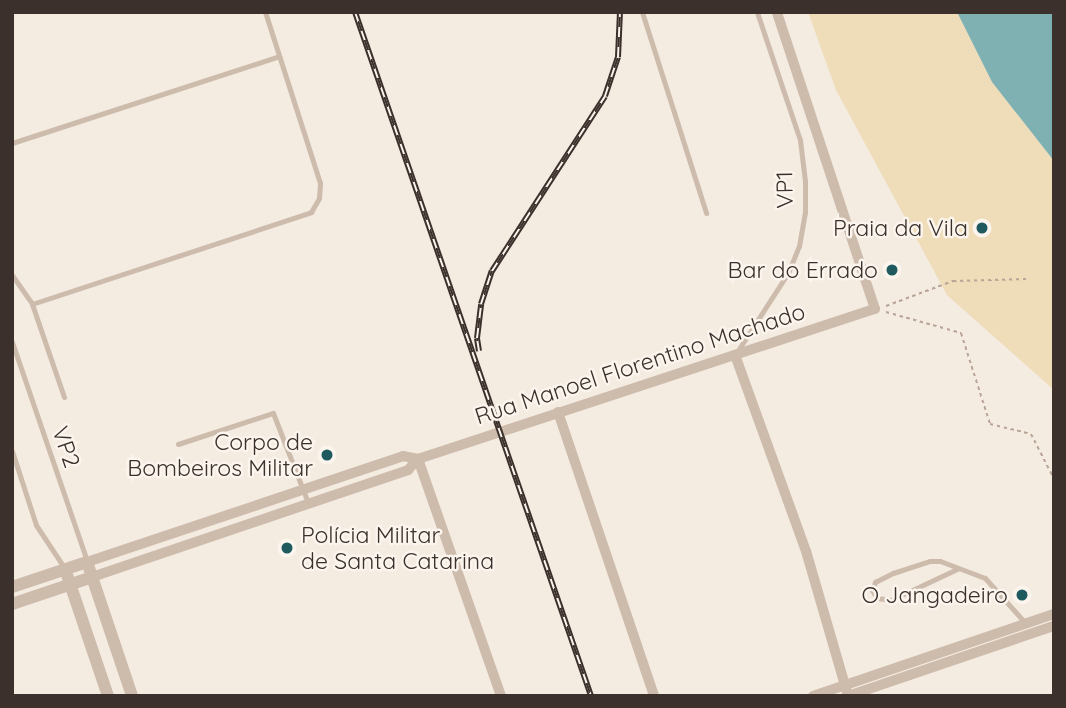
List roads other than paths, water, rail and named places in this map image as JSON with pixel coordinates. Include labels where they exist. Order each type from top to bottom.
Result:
[{"type":"street","name":"Rua Manoel Florentino Machado","points":[[12,604],[408,470],[418,459],[874,309],[777,12]]},
{"type":"street","points":[[735,355],[806,551],[848,696],[1032,634],[1053,620]]},
{"type":"street","points":[[558,412],[654,696]]},
{"type":"street","name":"Rua Manoel Florentino Machado","points":[[12,587],[403,456],[418,459]]},
{"type":"street","points":[[418,459],[501,696]]},
{"type":"street","points":[[87,562],[132,696]]},
{"type":"street","points":[[65,569],[108,696]]},
{"type":"street","points":[[813,696],[1026,624],[1053,620]]},
{"type":"street","points":[[947,650],[950,661]]},
{"type":"lane","points":[[32,304],[311,212],[319,198],[320,183],[265,12]]},
{"type":"lane","points":[[642,12],[706,212]]},
{"type":"lane","name":"VP1","points":[[735,355],[788,273],[799,246],[804,212],[805,181],[800,140],[757,12]]},
{"type":"lane","points":[[12,143],[279,56]]},
{"type":"lane","points":[[12,275],[32,304],[64,397]]},
{"type":"lane","name":"VP2","points":[[12,342],[87,562]]},
{"type":"lane","points":[[178,444],[273,413],[308,503]]},
{"type":"lane","points":[[12,451],[36,525],[65,569]]},
{"type":"lane","points":[[254,506],[259,520]]},
{"type":"lane","points":[[957,569],[891,600],[877,598],[872,590],[875,582],[893,573],[930,561],[940,561],[985,578],[1032,634]]},
{"type":"water","points":[[957,12],[1054,12],[1054,161],[992,82]]},
{"type":"railway","points":[[355,12],[591,696]]},
{"type":"railway","points":[[479,351],[477,338],[481,304],[492,271],[605,96],[618,57],[620,12]]},
{"type":"place","name":"Praia da Vila","points":[[982,228]]},
{"type":"place","name":"Bar do Errado","points":[[892,270]]},
{"type":"place","name":"Corpo de Bombeiros Militar","points":[[327,455]]},
{"type":"place","name":"Polícia Militar de Santa Catarina","points":[[287,548]]},
{"type":"place","name":"O Jangadeiro","points":[[1022,595]]}]
